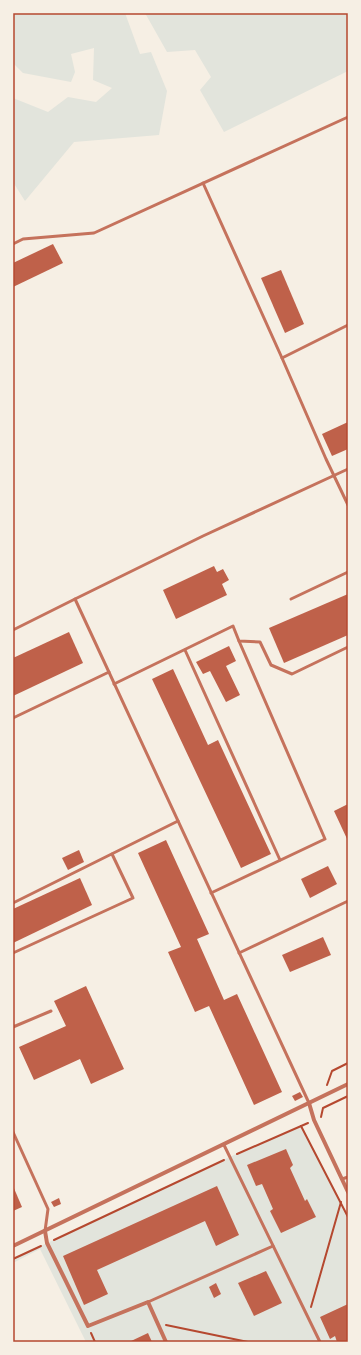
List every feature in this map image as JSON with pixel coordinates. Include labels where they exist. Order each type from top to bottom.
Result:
[{"type":"street","points":[[13,1246],[348,1084]]},
{"type":"street","points":[[309,1104],[314,1120],[348,1192]]},
{"type":"street","points":[[45,1231],[47,1243],[88,1326],[148,1302],[166,1342]]},
{"type":"lane","points":[[13,244],[23,239],[94,233],[348,116]]},
{"type":"lane","points":[[203,183],[326,460],[348,505]]},
{"type":"lane","points":[[282,358],[348,325]]},
{"type":"lane","points":[[13,630],[203,536],[348,470]]},
{"type":"lane","points":[[290,599],[348,572]]},
{"type":"lane","points":[[75,599],[309,1104]]},
{"type":"lane","points":[[114,684],[233,626],[325,839],[211,893]]},
{"type":"lane","points":[[239,641],[260,642],[272,666],[292,674],[348,647]]},
{"type":"lane","points":[[185,650],[280,860]]},
{"type":"lane","points":[[13,718],[109,672]]},
{"type":"lane","points":[[13,903],[178,821]]},
{"type":"lane","points":[[13,953],[133,898],[112,854]]},
{"type":"lane","points":[[239,953],[348,901]]},
{"type":"lane","points":[[13,1027],[51,1011]]},
{"type":"lane","points":[[13,1132],[48,1209],[45,1231]]},
{"type":"lane","points":[[224,1145],[320,1342]]},
{"type":"lane","points":[[342,1179],[348,1178]]},
{"type":"lane","points":[[148,1302],[273,1246]]},
{"type":"path","points":[[332,1071],[348,1063]]},
{"type":"path","points":[[13,1259],[230,1157],[314,1120],[322,1116],[323,1108],[348,1096]]},
{"type":"path","points":[[301,1126],[348,1217]]},
{"type":"path","points":[[314,1313],[311,1306],[340,1202]]},
{"type":"path","points":[[157,1323],[248,1342]]},
{"type":"shaded area","points":[[13,13],[125,13],[140,54],[151,52],[167,91],[159,135],[74,142],[25,201],[13,182],[13,98],[48,112],[68,97],[96,102],[112,88],[93,80],[94,48],[71,54],[75,72],[71,82],[23,73],[13,63]]},
{"type":"shaded area","points":[[145,13],[348,13],[348,71],[224,132],[200,90],[211,77],[195,50],[167,52]]},
{"type":"shaded area","points":[[301,1126],[348,1217],[348,1342],[86,1342],[40,1249],[13,1263],[13,1259],[236,1154]]},
{"type":"building","points":[[53,244],[63,263],[13,287],[13,263]]},
{"type":"building","points":[[281,270],[304,324],[285,333],[261,278]]},
{"type":"building","points":[[348,422],[348,449],[332,456],[322,434]]},
{"type":"building","points":[[214,566],[217,572],[223,569],[229,580],[222,584],[227,595],[176,619],[163,590]]},
{"type":"building","points":[[348,594],[348,635],[284,663],[269,628]]},
{"type":"building","points":[[69,632],[83,663],[13,696],[13,658]]},
{"type":"building","points":[[229,646],[236,661],[226,666],[240,695],[226,702],[210,671],[203,674],[196,662]]},
{"type":"building","points":[[173,669],[208,745],[218,740],[271,854],[241,868],[152,679]]},
{"type":"building","points":[[348,804],[348,841],[334,811]]},
{"type":"building","points":[[166,840],[209,934],[197,939],[224,1000],[237,994],[282,1092],[254,1105],[209,1006],[195,1012],[168,952],[181,947],[138,853]]},
{"type":"building","points":[[79,850],[84,862],[68,870],[62,858]]},
{"type":"building","points":[[328,866],[337,884],[310,898],[301,879]]},
{"type":"building","points":[[80,878],[92,905],[13,943],[13,909]]},
{"type":"building","points":[[323,937],[331,955],[290,972],[282,955]]},
{"type":"building","points":[[86,986],[124,1069],[91,1084],[80,1059],[34,1080],[19,1047],[66,1026],[54,1001]]},
{"type":"building","points":[[300,1092],[303,1097],[295,1101],[292,1096]]},
{"type":"building","points":[[286,1149],[293,1165],[290,1168],[305,1201],[307,1199],[316,1217],[281,1233],[270,1211],[273,1209],[262,1184],[256,1186],[247,1165]]},
{"type":"building","points":[[13,1186],[22,1207],[13,1211]]},
{"type":"building","points":[[217,1186],[239,1235],[216,1246],[205,1221],[97,1270],[108,1294],[84,1305],[63,1256]]},
{"type":"building","points":[[59,1198],[61,1204],[54,1207],[51,1202]]},
{"type":"building","points":[[266,1271],[282,1303],[254,1316],[238,1283]]},
{"type":"building","points":[[216,1283],[221,1294],[214,1298],[209,1287]]},
{"type":"building","points":[[348,1304],[348,1342],[337,1342],[335,1336],[330,1339],[320,1317]]},
{"type":"building","points":[[148,1333],[152,1342],[129,1342]]}]
